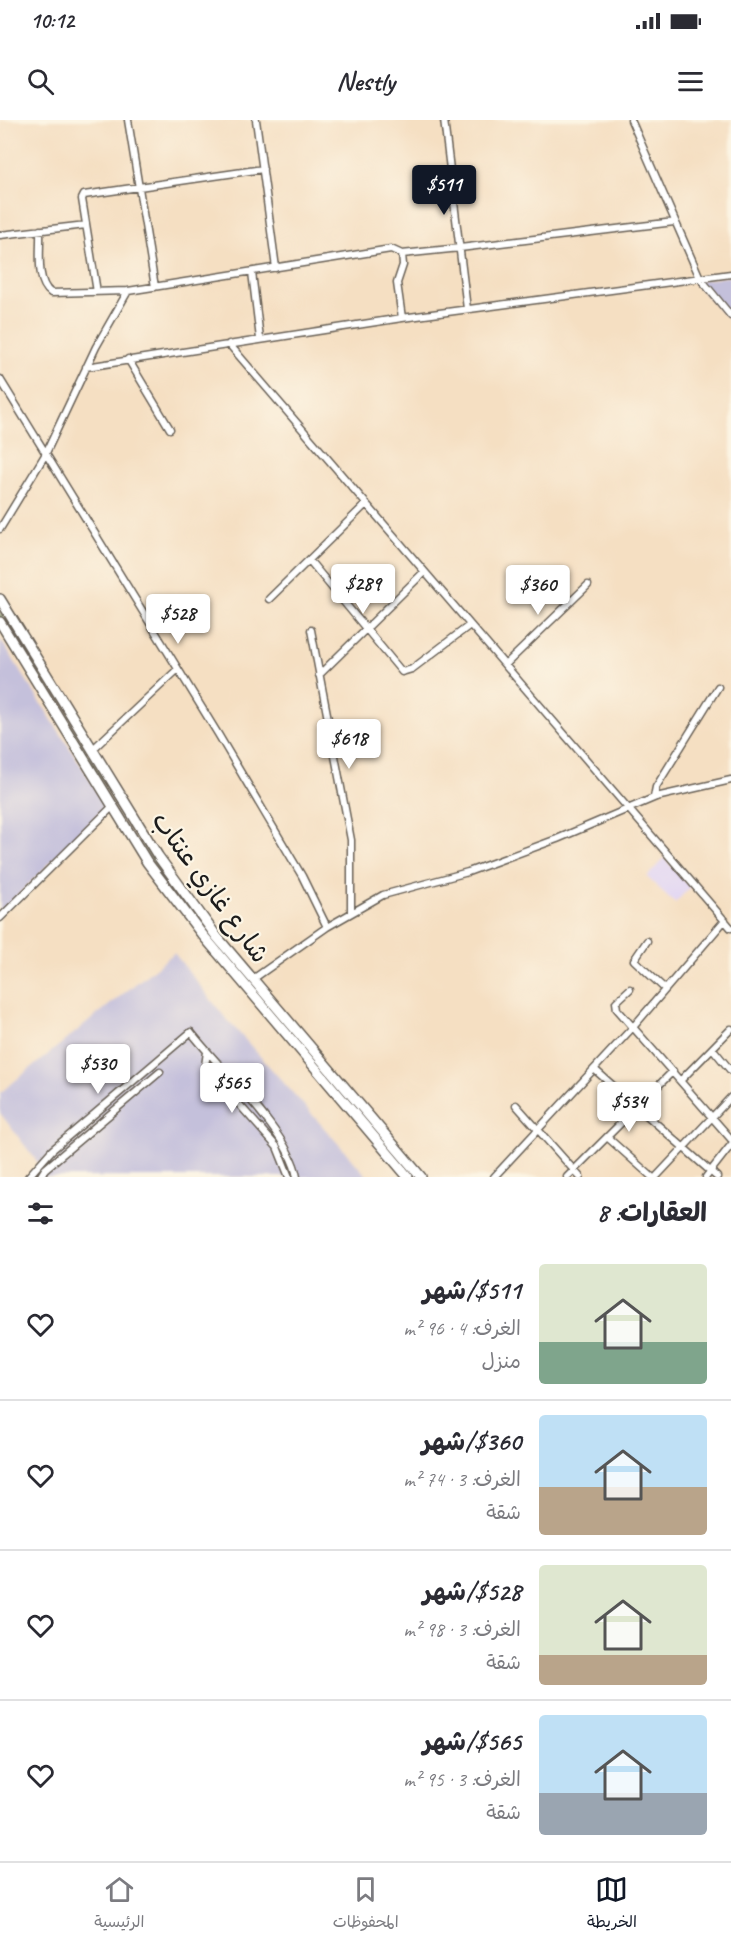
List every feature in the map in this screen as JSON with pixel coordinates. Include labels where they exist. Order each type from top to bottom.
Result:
[{"type":"highway","name":"شارع غازي عنتاب","points":[[0,599],[158,856],[217,937],[365,1119],[421,1177]]},
{"type":"highway","points":[[0,622],[147,862],[201,933],[365,1119],[408,1177]]},
{"type":"street","points":[[128,120],[155,287]]},
{"type":"street","points":[[256,120],[276,268]]},
{"type":"street","points":[[444,120],[467,309]]},
{"type":"street","points":[[632,120],[700,278],[731,316]]},
{"type":"street","points":[[96,292],[82,199],[84,195],[139,185],[263,169]]},
{"type":"street","points":[[40,230],[42,281],[51,293],[128,291],[391,249],[402,254],[675,222]]},
{"type":"street","points":[[0,235],[86,225]]},
{"type":"street","points":[[402,254],[403,265],[397,283],[402,318]]},
{"type":"street","points":[[252,272],[260,339]]},
{"type":"street","points":[[86,367],[402,318],[731,274]]},
{"type":"street","points":[[0,529],[45,454],[86,367],[128,291]]},
{"type":"street","points":[[229,344],[731,928]]},
{"type":"street","points":[[128,359],[170,429]]},
{"type":"street","points":[[0,380],[302,876],[327,927]]},
{"type":"street","points":[[269,599],[366,504]]},
{"type":"street","points":[[309,560],[397,669],[406,672],[470,625]]},
{"type":"street","points":[[319,675],[424,572]]},
{"type":"street","points":[[505,665],[588,585]]},
{"type":"street","points":[[311,630],[351,840],[351,913]]},
{"type":"street","points":[[92,750],[178,669]]},
{"type":"street","points":[[654,797],[656,787],[718,687]]},
{"type":"street","points":[[252,980],[327,927],[383,895],[468,872],[557,839],[654,797],[731,780]]},
{"type":"street","points":[[0,918],[112,806]]},
{"type":"street","points":[[494,1177],[634,1026],[725,920]]},
{"type":"street","points":[[647,941],[634,960],[665,989]]},
{"type":"street","points":[[630,989],[616,1002],[616,1006],[731,1138]]},
{"type":"street","points":[[681,1080],[731,1029]]},
{"type":"street","points":[[28,1177],[52,1150],[191,1032],[276,1133],[289,1152],[297,1177]]},
{"type":"street","points":[[713,1049],[731,1071]]},
{"type":"street","points":[[207,1052],[205,1066],[277,1147],[289,1177]]},
{"type":"street","points":[[594,1069],[717,1177]]},
{"type":"street","points":[[567,1177],[673,1071]]},
{"type":"street","points":[[40,1177],[45,1169],[160,1072]]},
{"type":"street","points":[[607,1137],[654,1177],[731,1097]]},
{"type":"street","points":[[516,1105],[580,1177]]},
{"type":"street","points":[[706,1177],[731,1145]]},
{"type":"shaded area","points":[[731,276],[731,322],[693,281]]},
{"type":"shaded area","points":[[0,639],[107,806],[0,913]]},
{"type":"shaded area","points":[[664,858],[690,887],[675,903],[647,877]]},
{"type":"shaded area","points":[[174,953],[224,1016],[368,1177],[32,1177],[39,1164],[0,1113],[0,1093]]},
{"type":"green space","points":[[0,612],[164,877],[357,1110],[253,991],[161,876],[0,616]]}]
